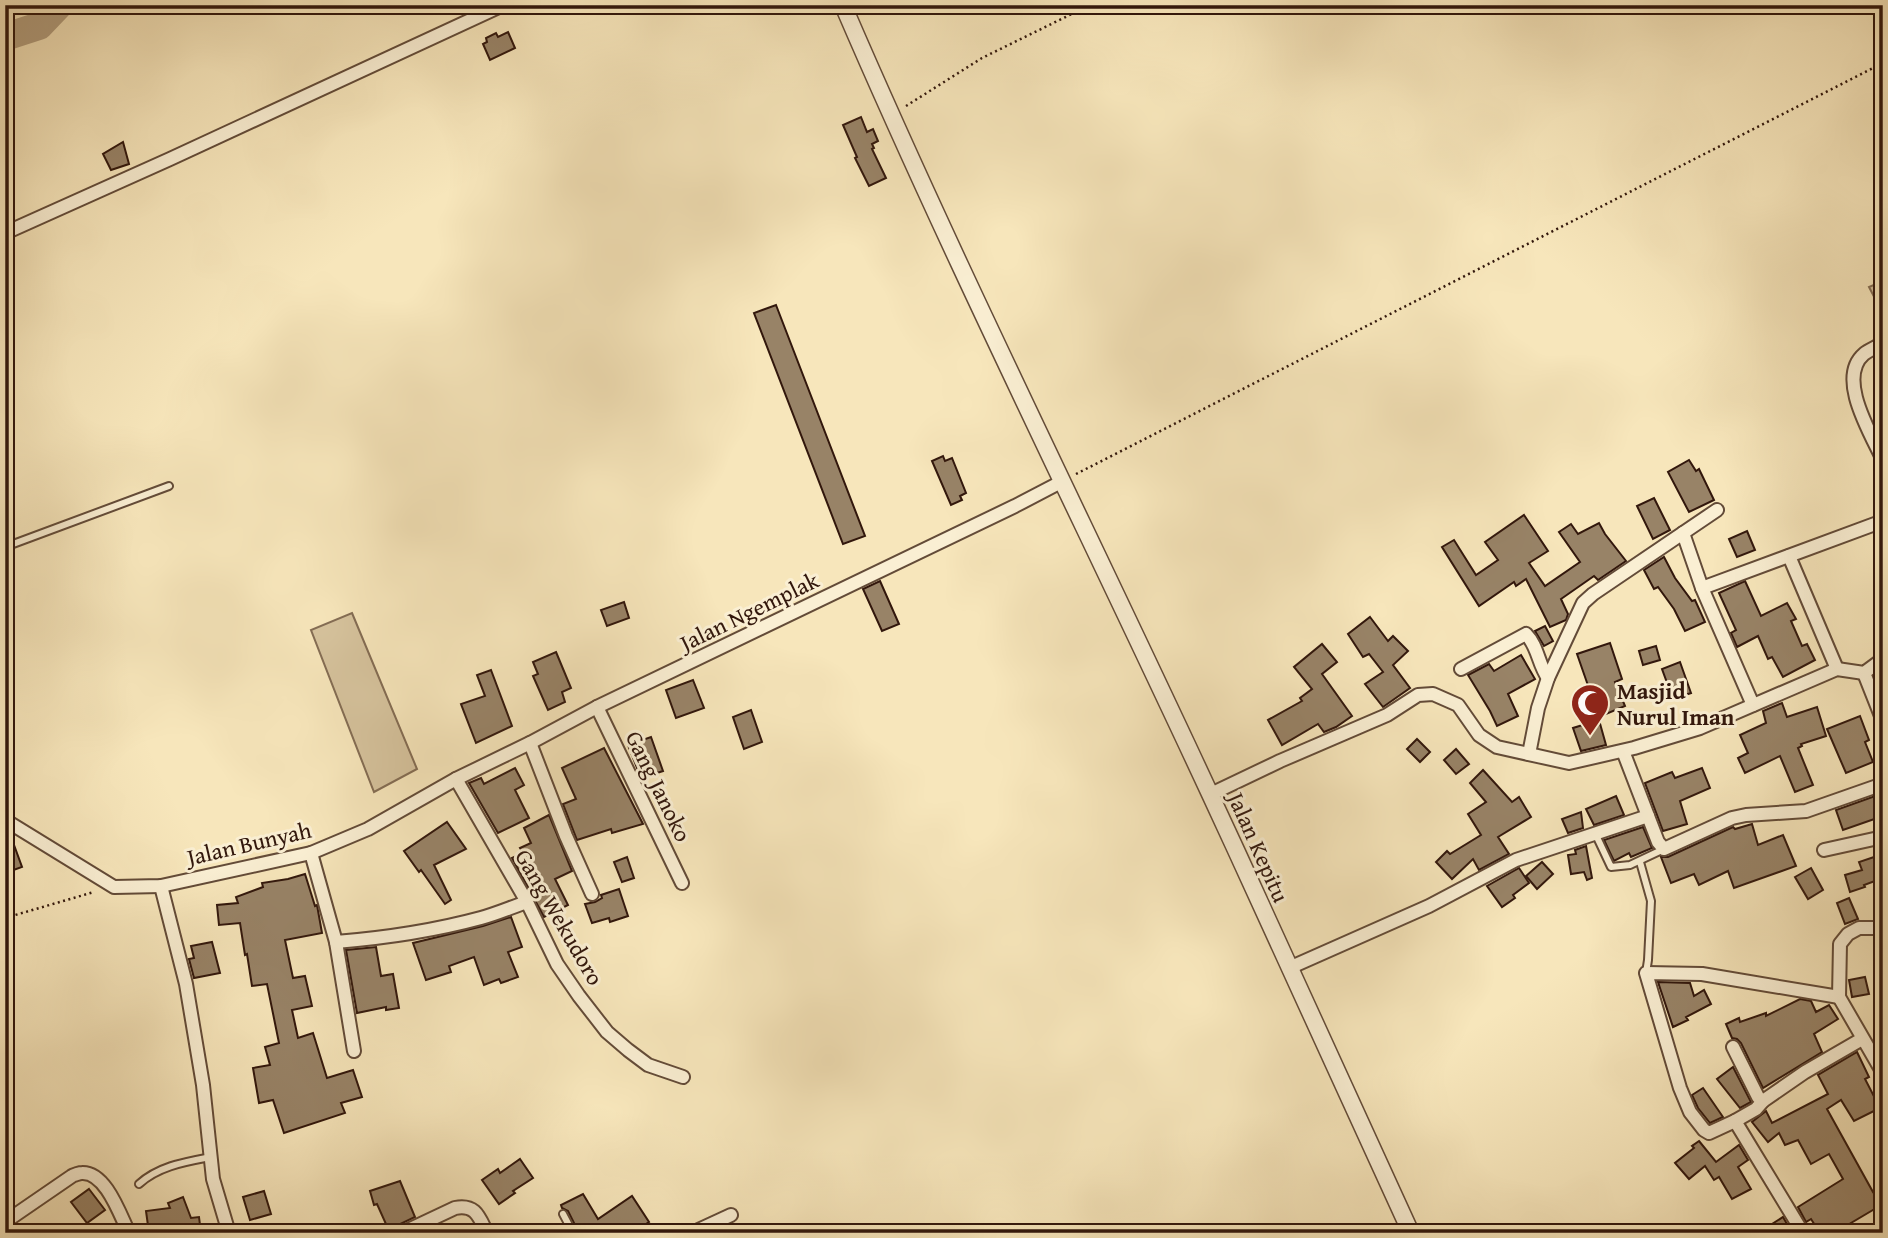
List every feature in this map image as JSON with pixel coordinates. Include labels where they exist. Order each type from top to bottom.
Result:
[{"type":"street","points":[[5,233],[503,5]]},
{"type":"street","name":"Jalan Kepitu","points":[[843,5],[890,115],[1210,794],[1411,1233]]},
{"type":"street","points":[[1883,343],[1863,355],[1853,370],[1854,395],[1883,460]]},
{"type":"street","name":"Jalan Ngemplak","points":[[456,779],[597,707],[1061,482]]},
{"type":"street","points":[[1529,754],[1538,708],[1548,678],[1583,603],[1592,594],[1717,510]]},
{"type":"street","points":[[1702,588],[1883,521]]},
{"type":"street","points":[[1683,533],[1702,588],[1753,705]]},
{"type":"street","points":[[1788,556],[1837,669]]},
{"type":"street","points":[[1461,669],[1526,634],[1538,653],[1540,664],[1548,678]]},
{"type":"street","points":[[1210,794],[1387,715],[1418,695],[1433,694],[1458,705],[1479,734],[1497,747],[1569,763],[1623,751],[1700,728],[1837,669],[1864,673],[1883,659]]},
{"type":"street","points":[[1864,673],[1883,721]]},
{"type":"street","name":"Gang Janoko","points":[[597,707],[682,883]]},
{"type":"street","points":[[530,743],[592,894]]},
{"type":"street","points":[[1623,751],[1658,842],[1664,849],[1732,818],[1806,811],[1883,784]]},
{"type":"street","name":"Jalan Bunyah","points":[[114,887],[161,886],[311,853],[368,829],[456,779]]},
{"type":"street","name":"Gang Wekudoro","points":[[456,779],[527,902],[557,964],[579,996],[607,1032],[628,1050],[648,1065],[683,1077]]},
{"type":"street","points":[[1289,968],[1429,906],[1516,860],[1648,816]]},
{"type":"street","points":[[5,820],[114,887]]},
{"type":"street","points":[[1824,850],[1883,837]]},
{"type":"street","points":[[311,853],[336,942],[355,1051]]},
{"type":"street","points":[[161,886],[186,984],[203,1085],[213,1179],[229,1233]]},
{"type":"street","points":[[336,942],[387,938],[483,918],[527,902]]},
{"type":"street","points":[[1883,928],[1859,928],[1840,944],[1839,997],[1883,1073]]},
{"type":"street","points":[[1839,997],[1702,974],[1646,973],[1680,1088],[1690,1112],[1709,1133],[1756,1109],[1763,1101],[1805,1072],[1862,1039]]},
{"type":"street","points":[[1733,1047],[1758,1097],[1763,1101]]},
{"type":"street","points":[[1735,1121],[1803,1233]]},
{"type":"street","points":[[5,1222],[82,1172],[96,1176],[104,1185],[129,1233]]},
{"type":"street","points":[[402,1233],[463,1207],[476,1212],[488,1233]]},
{"type":"street","points":[[692,1233],[731,1216]]},
{"type":"lane","points":[[5,547],[169,486]]},
{"type":"lane","points":[[1595,833],[1611,867],[1640,862],[1664,849]]},
{"type":"lane","points":[[1640,862],[1651,901],[1646,973]]},
{"type":"lane","points":[[139,1184],[146,1177],[171,1166],[211,1157]]},
{"type":"lane","points":[[563,1214],[573,1233]]},
{"type":"path","points":[[890,115],[982,58],[1090,5]]},
{"type":"path","points":[[1061,482],[1883,64]]},
{"type":"path","points":[[5,918],[114,887]]},
{"type":"shaded area","points":[[1883,281],[1883,314],[1869,287]]},
{"type":"shaded area","points":[[352,613],[417,769],[374,792],[311,630]]},
{"type":"building","points":[[508,32],[515,48],[490,60],[483,44],[487,42],[486,38],[496,33],[498,37]]},
{"type":"building","points":[[861,117],[867,132],[873,129],[878,141],[872,144],[872,149],[886,178],[869,186],[843,125]]},
{"type":"building","points":[[123,142],[129,164],[111,170],[103,154]]},
{"type":"building","points":[[776,305],[865,536],[843,544],[754,313]]},
{"type":"building","points":[[943,456],[945,461],[952,458],[966,493],[960,496],[962,500],[951,505],[932,461]]},
{"type":"building","points":[[1689,460],[1696,471],[1699,469],[1714,500],[1689,512],[1668,472]]},
{"type":"building","points":[[1654,498],[1670,530],[1653,539],[1637,506]]},
{"type":"building","points":[[1524,515],[1548,551],[1529,563],[1545,586],[1580,562],[1559,532],[1571,524],[1578,534],[1599,523],[1626,561],[1598,580],[1594,576],[1561,599],[1568,614],[1566,620],[1550,627],[1526,579],[1516,586],[1514,582],[1479,606],[1442,547],[1454,540],[1476,575],[1498,560],[1485,542]]},
{"type":"building","points":[[1747,531],[1755,550],[1737,557],[1729,539]]},
{"type":"building","points":[[1664,557],[1675,578],[1692,601],[1695,600],[1705,622],[1685,631],[1674,609],[1658,587],[1654,589],[1644,570]]},
{"type":"building","points":[[880,581],[899,624],[882,631],[863,589]]},
{"type":"building","points":[[1745,581],[1761,616],[1787,603],[1796,619],[1791,621],[1802,646],[1807,644],[1815,660],[1783,677],[1772,657],[1768,659],[1758,636],[1737,647],[1731,633],[1736,630],[1719,593]]},
{"type":"building","points":[[624,602],[629,618],[607,626],[601,610]]},
{"type":"building","points":[[1370,617],[1388,641],[1393,636],[1408,651],[1393,665],[1410,688],[1383,707],[1365,684],[1383,672],[1369,654],[1363,657],[1348,634]]},
{"type":"building","points":[[1545,626],[1553,641],[1544,646],[1535,631]]},
{"type":"building","points":[[1610,643],[1622,679],[1615,682],[1625,706],[1599,717],[1577,654]]},
{"type":"building","points":[[1322,644],[1337,662],[1322,674],[1352,716],[1324,732],[1318,724],[1282,745],[1268,720],[1302,701],[1300,698],[1312,689],[1294,667]]},
{"type":"building","points":[[1656,646],[1660,660],[1643,665],[1639,651]]},
{"type":"building","points":[[556,652],[571,688],[562,692],[565,702],[548,710],[533,676],[538,674],[533,662]]},
{"type":"building","points":[[1521,655],[1535,679],[1508,694],[1518,716],[1497,726],[1468,675],[1489,664],[1494,671]]},
{"type":"building","points":[[1680,662],[1691,693],[1673,699],[1662,669]]},
{"type":"building","points":[[491,670],[512,726],[476,743],[461,704],[485,696],[477,675]]},
{"type":"building","points":[[693,680],[704,708],[676,718],[666,690]]},
{"type":"building","points":[[1782,703],[1787,717],[1817,707],[1826,736],[1801,744],[1798,748],[1813,785],[1795,792],[1780,756],[1745,773],[1738,758],[1748,753],[1740,735],[1766,723],[1763,711]]},
{"type":"building","points":[[751,710],[762,742],[744,749],[733,717]]},
{"type":"building","points":[[1860,716],[1869,740],[1865,742],[1873,762],[1846,773],[1827,729]]},
{"type":"building","name":"Masjid Nurul Iman","points":[[1599,720],[1606,745],[1581,751],[1573,728]]},
{"type":"building","points":[[651,737],[663,771],[641,778],[628,745]]},
{"type":"building","points":[[1417,739],[1430,752],[1420,762],[1407,749]]},
{"type":"building","points":[[604,748],[643,824],[612,833],[611,829],[577,840],[563,804],[576,799],[562,768]]},
{"type":"building","points":[[1456,749],[1469,764],[1456,774],[1444,760]]},
{"type":"building","points":[[515,768],[524,785],[515,790],[529,818],[498,833],[469,783],[481,778],[484,784]]},
{"type":"building","points":[[1702,768],[1710,788],[1680,801],[1687,824],[1663,831],[1645,783],[1672,772],[1675,778]]},
{"type":"building","points":[[1483,770],[1512,802],[1519,797],[1531,817],[1498,837],[1509,854],[1479,870],[1473,859],[1452,879],[1436,862],[1447,851],[1450,854],[1481,835],[1468,814],[1486,802],[1470,783]]},
{"type":"building","points":[[1878,795],[1883,816],[1843,830],[1836,810]]},
{"type":"building","points":[[1616,796],[1624,815],[1594,825],[1586,809]]},
{"type":"building","points":[[1581,812],[1583,828],[1568,833],[1562,819]]},
{"type":"building","points":[[549,815],[572,871],[555,879],[568,905],[544,917],[512,858],[523,853],[520,848],[531,843],[524,828]]},
{"type":"building","points":[[447,822],[466,849],[434,865],[451,900],[445,904],[404,851]]},
{"type":"building","points":[[1752,824],[1758,845],[1783,835],[1796,866],[1734,888],[1728,871],[1699,885],[1694,874],[1671,883],[1661,857],[1668,857],[1733,827],[1735,829]]},
{"type":"building","points":[[1643,827],[1652,848],[1631,857],[1629,853],[1614,861],[1604,840]]},
{"type":"building","points":[[5,830],[10,834],[22,867],[5,873]]},
{"type":"building","points":[[1586,846],[1592,878],[1587,880],[1584,872],[1571,874],[1568,855],[1576,854],[1575,850]]},
{"type":"building","points":[[1883,854],[1883,878],[1850,892],[1845,875],[1862,870],[1859,862]]},
{"type":"building","points":[[627,857],[634,878],[622,882],[614,862]]},
{"type":"building","points":[[1542,862],[1553,874],[1537,889],[1526,876]]},
{"type":"building","points":[[1519,868],[1529,883],[1502,907],[1487,886]]},
{"type":"building","points":[[1811,868],[1823,890],[1808,899],[1795,877]]},
{"type":"building","points":[[305,874],[315,906],[317,905],[322,933],[285,940],[293,978],[305,976],[312,1006],[292,1010],[298,1038],[313,1033],[327,1078],[353,1070],[362,1097],[341,1103],[345,1113],[284,1133],[273,1100],[259,1103],[253,1068],[270,1065],[265,1047],[279,1043],[267,984],[252,986],[240,923],[219,925],[217,905],[238,903],[236,897],[263,887],[262,883]]},
{"type":"building","points":[[619,889],[628,916],[610,922],[609,918],[592,923],[585,904],[595,902],[602,898],[601,895]]},
{"type":"building","points":[[1849,898],[1858,919],[1845,924],[1837,903]]},
{"type":"building","points":[[511,917],[522,947],[508,952],[518,977],[501,983],[499,979],[484,985],[474,957],[449,966],[451,972],[426,980],[413,943]]},
{"type":"building","points":[[212,942],[220,973],[194,978],[189,959],[194,958],[191,946]]},
{"type":"building","points":[[376,947],[381,976],[393,974],[399,1008],[386,1010],[386,1007],[357,1013],[346,950]]},
{"type":"building","points":[[1865,977],[1869,994],[1852,997],[1849,980]]},
{"type":"building","points":[[1658,982],[1690,983],[1694,996],[1704,990],[1711,1004],[1673,1027]]},
{"type":"building","points":[[1800,999],[1811,1001],[1816,1012],[1829,1005],[1838,1019],[1814,1034],[1822,1052],[1763,1088],[1741,1043],[1732,1038],[1726,1024],[1739,1018],[1740,1022],[1766,1013],[1766,1016]]},
{"type":"building","points":[[1857,1052],[1869,1077],[1865,1079],[1880,1108],[1854,1121],[1841,1100],[1827,1109],[1873,1192],[1883,1186],[1883,1204],[1834,1233],[1820,1233],[1811,1219],[1806,1222],[1798,1207],[1843,1179],[1829,1154],[1811,1164],[1798,1140],[1785,1145],[1779,1133],[1768,1142],[1752,1122],[1766,1111],[1772,1123],[1828,1094],[1818,1075]]},
{"type":"building","points":[[1733,1067],[1751,1102],[1740,1108],[1717,1079]]},
{"type":"building","points":[[1703,1088],[1723,1117],[1710,1123],[1692,1095]]},
{"type":"building","points":[[1699,1141],[1716,1162],[1739,1145],[1748,1160],[1738,1167],[1751,1189],[1732,1199],[1719,1177],[1714,1180],[1705,1166],[1689,1179],[1675,1163]]},
{"type":"building","points":[[520,1159],[533,1178],[499,1204],[482,1180],[498,1169],[500,1173]]},
{"type":"building","points":[[400,1181],[415,1217],[398,1225],[393,1233],[390,1233],[377,1204],[374,1205],[370,1191]]},
{"type":"building","points":[[89,1189],[105,1210],[87,1223],[71,1202]]},
{"type":"building","points":[[264,1191],[271,1214],[250,1220],[243,1197]]},
{"type":"building","points":[[583,1194],[598,1219],[632,1196],[649,1222],[632,1233],[579,1233],[568,1211],[561,1205]]},
{"type":"building","points":[[183,1197],[191,1218],[199,1217],[201,1233],[149,1233],[146,1211],[170,1208],[168,1203]]},
{"type":"building","points":[[1783,1217],[1791,1231],[1788,1233],[1758,1233]]},
{"type":"waterway","points":[[5,37],[39,26],[59,5]]},
{"type":"place","name":"Masjid Nurul Iman","points":[[1590,737]]}]
